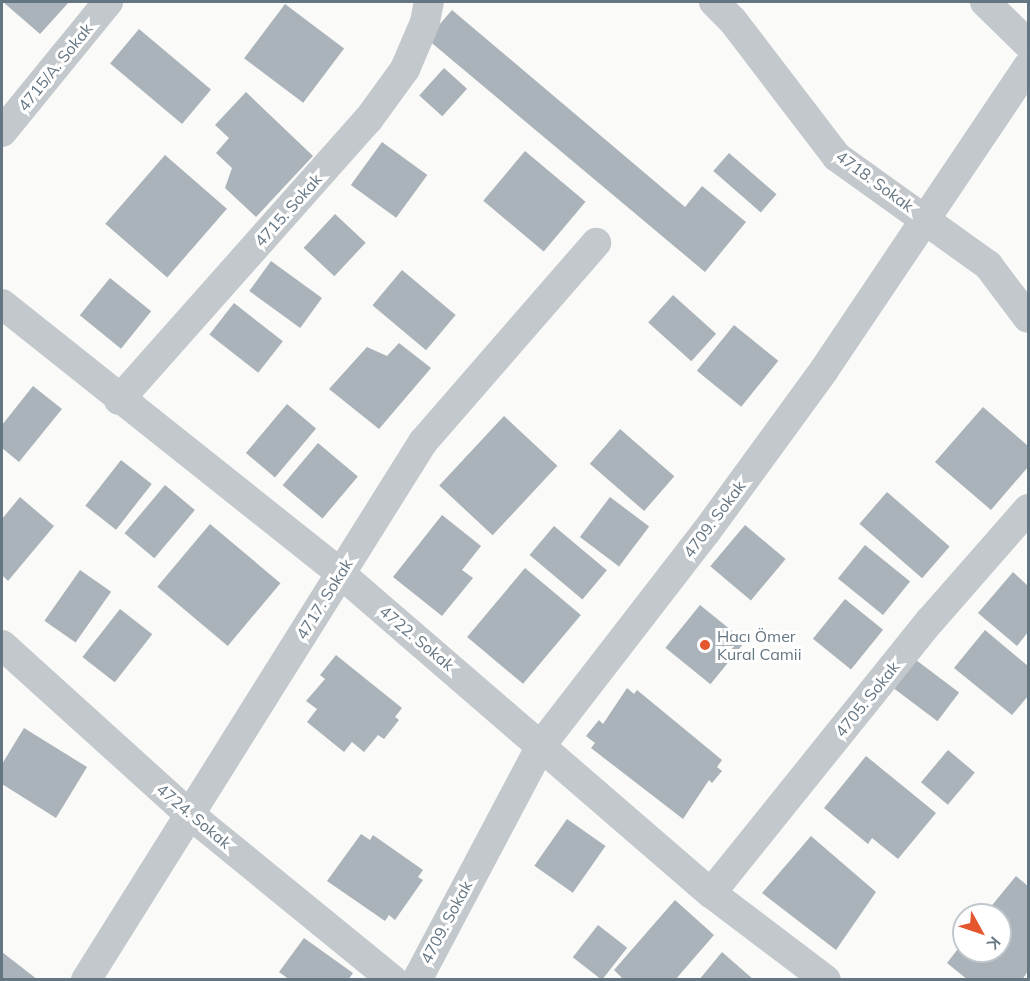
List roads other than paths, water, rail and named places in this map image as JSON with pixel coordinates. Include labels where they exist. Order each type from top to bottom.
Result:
[{"type":"street","name":"4715/A. Sokak","points":[[2,132],[108,2]]},
{"type":"street","name":"4715. Sokak","points":[[119,400],[368,120],[405,69],[429,2]]},
{"type":"street","name":"4718. Sokak","points":[[714,2],[734,21],[837,157],[926,218],[988,265],[1029,318]]},
{"type":"street","points":[[985,2],[1029,44]]},
{"type":"street","name":"4709. Sokak","points":[[417,980],[542,744],[748,475],[1029,66]]},
{"type":"street","name":"4717. Sokak","points":[[86,980],[188,813],[423,442],[596,243]]},
{"type":"street","name":"4722. Sokak","points":[[2,304],[119,400],[341,574],[542,744],[711,893],[826,980]]},
{"type":"street","name":"4705. Sokak","points":[[711,893],[930,621],[1029,509]]},
{"type":"street","name":"4724. Sokak","points":[[5,656],[188,813],[393,980]]},
{"type":"place","name":"Hacı Ömer Kural Camii","points":[[705,645]]}]
